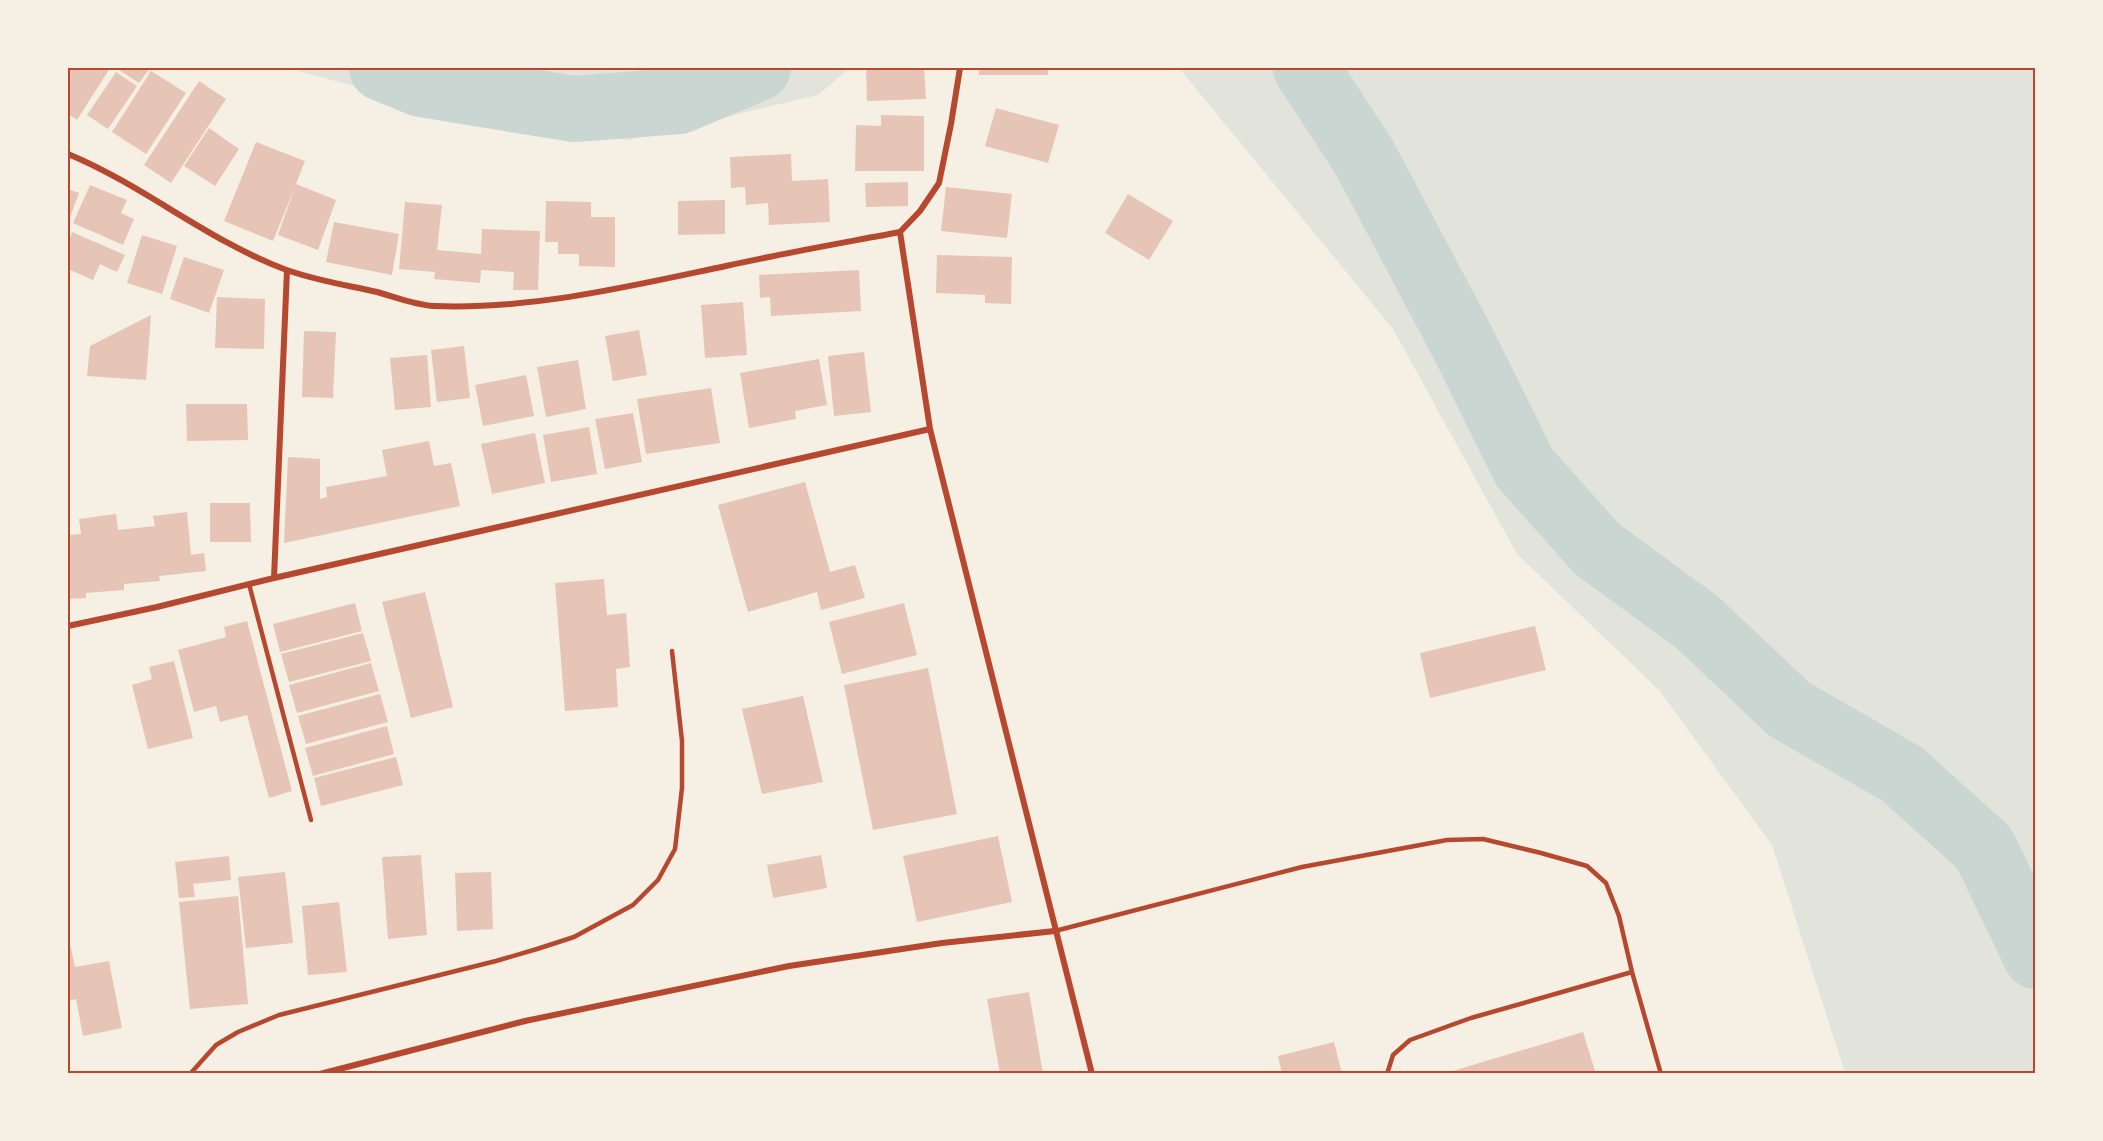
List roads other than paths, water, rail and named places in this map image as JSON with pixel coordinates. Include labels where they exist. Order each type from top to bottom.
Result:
[{"type":"street","points":[[68,154],[85,161],[150,198],[211,236],[255,258],[287,270],[431,306],[479,306],[530,302],[637,285],[900,232],[920,211],[939,183],[960,68]]},
{"type":"street","points":[[900,232],[930,429],[1092,1074]]},
{"type":"street","points":[[274,578],[287,270]]},
{"type":"street","points":[[68,626],[930,429]]},
{"type":"street","points":[[320,1074],[525,1021],[789,966],[942,943],[1055,931]]},
{"type":"lane","points":[[249,584],[311,820]]},
{"type":"lane","points":[[190,1074],[216,1046],[238,1032],[279,1015],[517,955],[574,937],[633,905],[658,880],[675,849],[682,788],[681,741],[672,651]]},
{"type":"lane","points":[[1055,931],[1302,867],[1447,840],[1483,839],[1587,866],[1606,883],[1619,916],[1632,972],[1661,1074]]},
{"type":"lane","points":[[1387,1074],[1393,1054],[1410,1040],[1471,1018],[1632,972]]},
{"type":"waterway","points":[[382,68],[421,84],[574,109],[679,101],[758,68]]},
{"type":"waterway","points":[[1306,68],[1364,157],[1465,347],[1524,467],[1597,549],[1697,622],[1789,709],[1902,774],[1984,848],[2036,956]]}]
